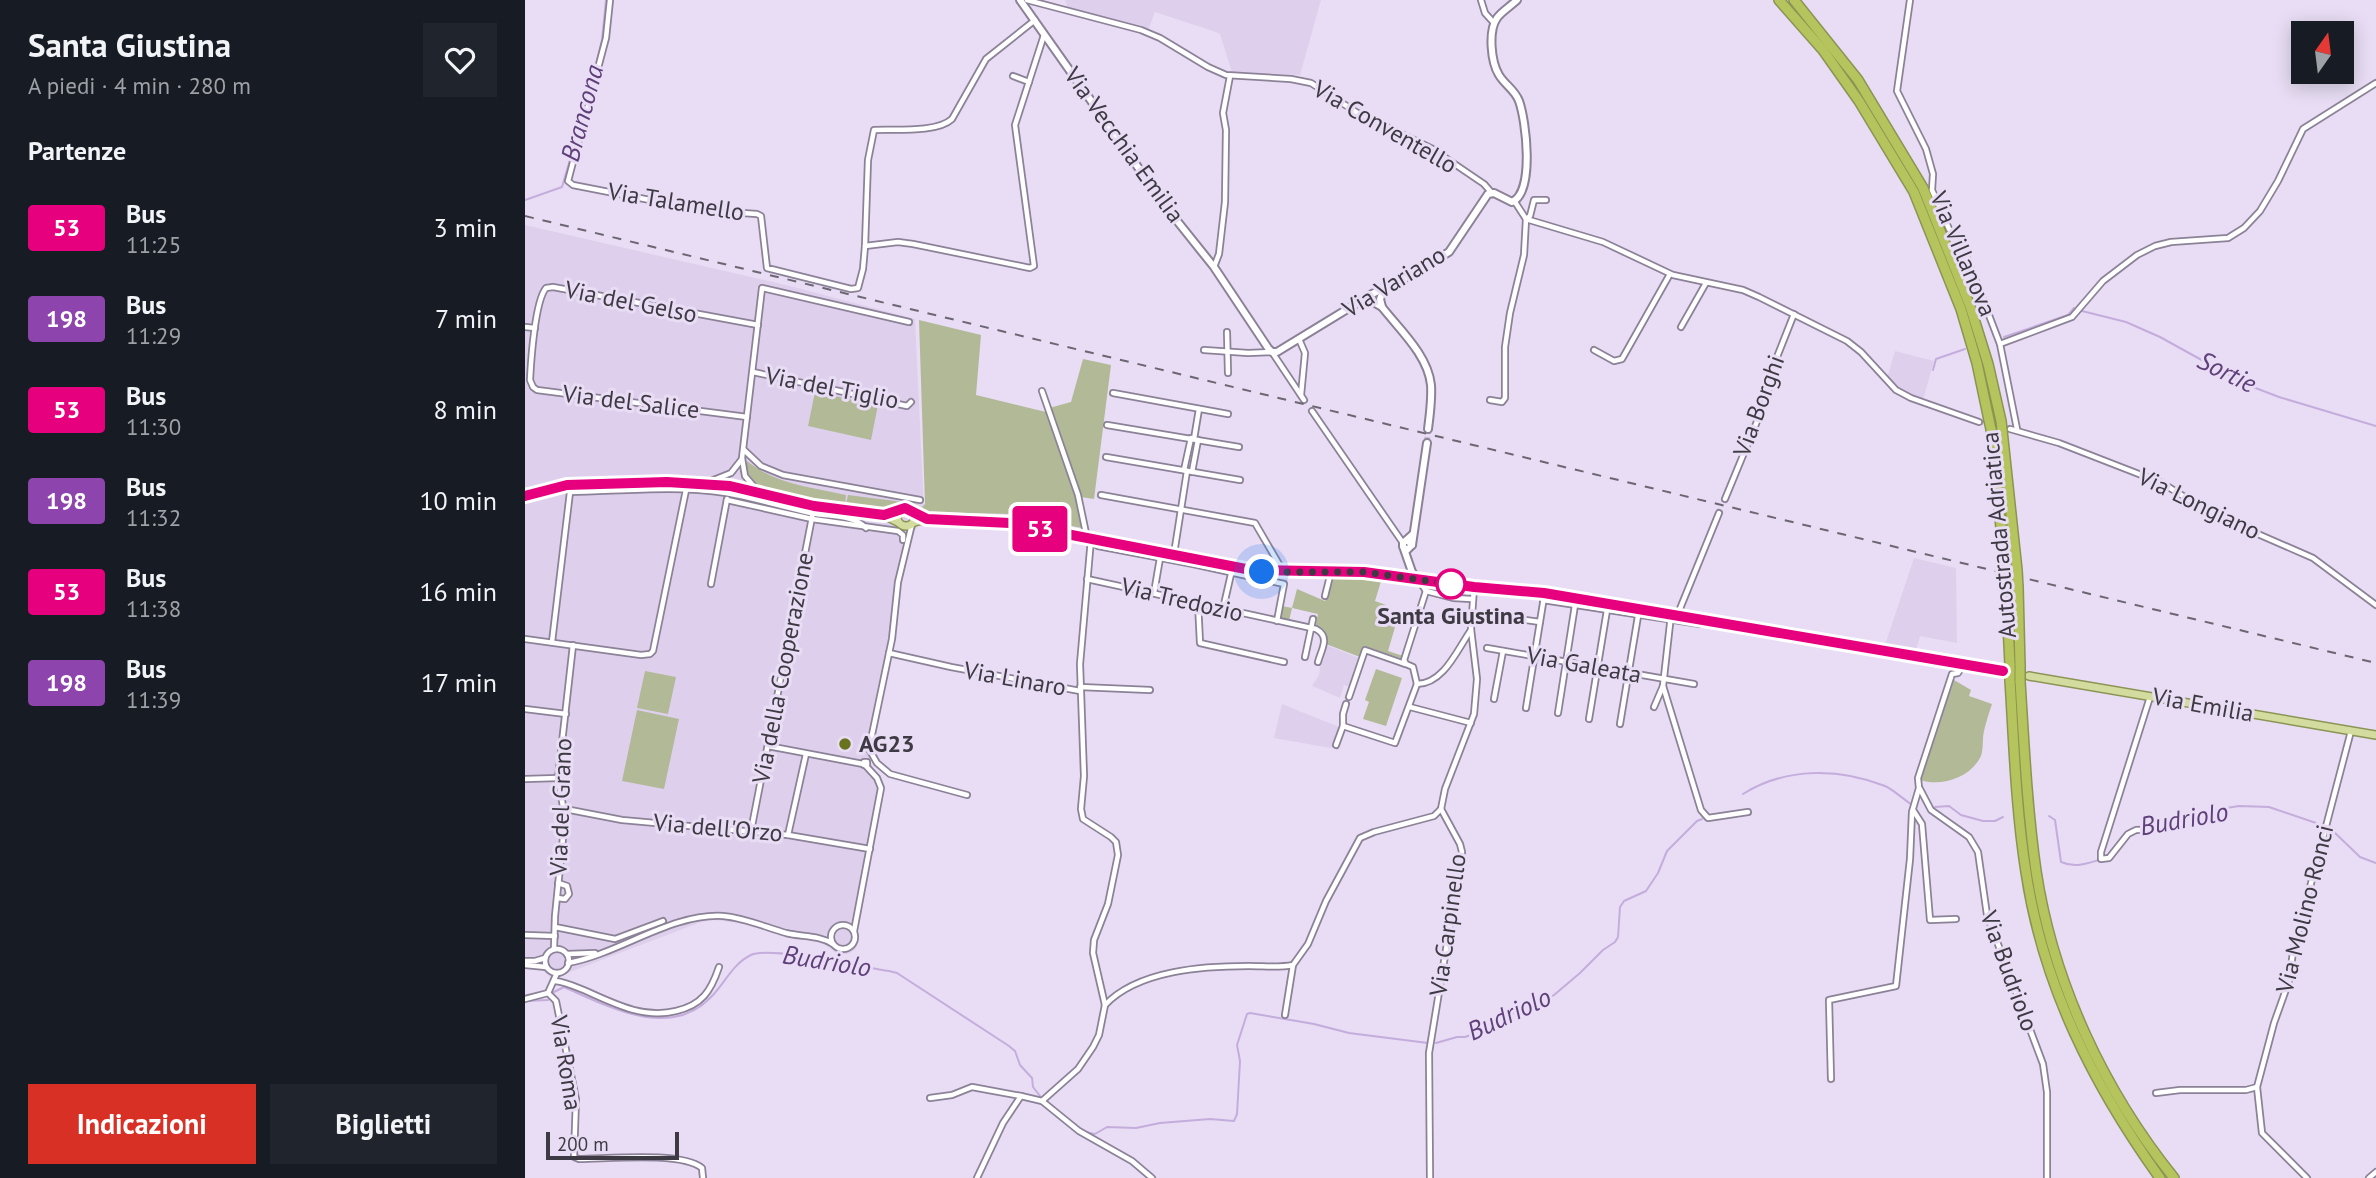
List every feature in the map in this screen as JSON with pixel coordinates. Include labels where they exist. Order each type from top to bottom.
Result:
[{"type":"highway","name":"Autostrada Adriatica","points":[[1779,0],[1823,50],[1859,102],[1914,192],[1961,309],[1977,363],[1987,423],[2005,567],[2011,667],[2020,679],[2026,789],[2036,873],[2060,970],[2081,1025],[2113,1090],[2174,1178]]},
{"type":"highway","name":"Autostrada Adriatica","points":[[1794,0],[1858,80],[1923,188],[1970,306],[2004,427],[2018,587],[2011,667]]},
{"type":"highway","name":"Autostrada Adriatica","points":[[2020,679],[2017,799],[2026,873],[2047,965],[2063,1007],[2109,1102],[2160,1178]]},
{"type":"main road","points":[[525,496],[568,489],[703,483],[728,493],[762,493],[813,513],[884,515],[905,508],[927,519]]},
{"type":"main road","points":[[899,510],[896,516],[899,523]]},
{"type":"main road","points":[[913,523],[914,512]]},
{"type":"main road","points":[[884,515],[906,527],[927,519],[1010,523],[1174,554],[1194,561],[1262,575],[1283,571],[1364,572],[1544,596],[1963,665],[2011,667]]},
{"type":"main road","name":"Via Emilia","points":[[2020,679],[2150,696],[2376,735]]},
{"type":"street","name":"Via Talamello","points":[[610,0],[605,38],[568,181],[573,185],[655,201],[761,216],[767,268],[851,289],[858,288],[865,247]]},
{"type":"street","name":"Via Vecchia Emilia","points":[[1020,0],[1166,207],[1214,267],[1272,352]]},
{"type":"street","name":"Via Conventello","points":[[1027,0],[1141,30],[1175,46],[1208,67],[1230,76],[1291,79],[1317,85],[1356,112],[1430,148],[1484,184],[1491,192]]},
{"type":"street","points":[[1481,0],[1485,13],[1494,24]]},
{"type":"street","points":[[1515,202],[1524,186],[1527,150],[1520,105],[1516,94],[1499,75],[1493,48],[1494,24],[1517,0]]},
{"type":"street","name":"Via Villanova","points":[[1910,0],[1897,91],[1926,149],[1933,174],[1932,190],[1949,229],[1959,237],[2000,344],[2017,429]]},
{"type":"street","points":[[1035,20],[986,60],[946,125],[935,128],[874,130],[867,160],[865,247],[898,242],[1030,268],[1034,266],[1015,125],[1044,34]]},
{"type":"street","points":[[1013,76],[1028,82]]},
{"type":"street","points":[[1214,267],[1219,254],[1225,202],[1224,107],[1230,76]]},
{"type":"street","points":[[2000,344],[2072,317],[2103,282],[2155,246],[2187,240],[2228,238],[2244,228],[2260,211],[2303,129],[2376,83]]},
{"type":"street","points":[[1490,400],[1502,402],[1505,398],[1504,347],[1522,263],[1526,219],[1515,202],[1507,201],[1491,192]]},
{"type":"street","name":"Via Variano","points":[[1272,352],[1277,352],[1372,294],[1449,252],[1472,215],[1491,192]]},
{"type":"street","points":[[1526,219],[1530,216],[1534,200],[1546,201]]},
{"type":"street","points":[[1526,219],[1603,242],[1670,274],[1743,290],[1854,346],[1896,390],[1911,398],[1987,423]]},
{"type":"street","points":[[1594,350],[1614,361],[1622,359],[1670,274]]},
{"type":"street","points":[[1681,327],[1706,283]]},
{"type":"street","name":"Via del Gelso","points":[[535,328],[541,293],[551,287],[758,326]]},
{"type":"street","points":[[762,493],[750,484],[745,476],[743,449],[762,288],[909,322]]},
{"type":"street","points":[[1376,301],[1385,288]]},
{"type":"street","points":[[1372,294],[1420,356],[1429,375],[1431,396],[1428,429]]},
{"type":"street","points":[[1359,302],[1376,301]]},
{"type":"street","name":"Via Borghi","points":[[1725,499],[1770,389],[1777,357],[1794,314]]},
{"type":"street","points":[[525,327],[535,328]]},
{"type":"street","name":"Via del Salice","points":[[535,328],[530,380],[537,390],[747,417]]},
{"type":"street","points":[[1227,332],[1228,373]]},
{"type":"street","points":[[1204,350],[1272,352],[1303,398],[1305,353],[1299,339]]},
{"type":"street","name":"Via del Tiglio","points":[[753,372],[907,406],[911,402]]},
{"type":"street","name":"Via Linaro","points":[[1042,391],[1078,495],[1089,538],[1080,649],[1082,815],[1089,824],[1116,842],[1118,855],[1108,904],[1094,940],[1093,953],[1105,1005],[1098,1035],[1078,1069],[1042,1101]]},
{"type":"street","points":[[1113,393],[1228,414]]},
{"type":"street","points":[[1174,554],[1199,409]]},
{"type":"street","points":[[1312,411],[1407,545],[1412,572],[1426,591],[1453,598],[1472,599]]},
{"type":"street","points":[[1107,425],[1239,447]]},
{"type":"street","name":"Via Longiano","points":[[2004,427],[2059,443],[2161,483],[2212,514],[2313,558],[2376,605]]},
{"type":"street","points":[[1407,545],[1414,532],[1427,443]]},
{"type":"street","points":[[743,449],[761,466],[783,475],[920,500]]},
{"type":"street","points":[[1106,457],[1240,480]]},
{"type":"street","points":[[703,483],[731,473],[743,458]]},
{"type":"street","points":[[635,486],[728,493],[764,505],[813,513],[866,528],[901,533],[903,540]]},
{"type":"street","points":[[552,642],[568,489]]},
{"type":"street","points":[[525,639],[650,654],[653,651],[686,490]]},
{"type":"street","points":[[711,584],[728,493]]},
{"type":"street","points":[[1101,495],[1255,523],[1283,571]]},
{"type":"street","name":"Via della Cooperazione","points":[[751,831],[813,513]]},
{"type":"street","points":[[1654,707],[1663,686],[1673,617],[1719,513]]},
{"type":"street","points":[[899,523],[909,535]]},
{"type":"street","points":[[865,764],[889,653],[898,582],[913,523]]},
{"type":"street","points":[[1098,546],[1160,558],[1194,561],[1231,573],[1262,575]]},
{"type":"street","points":[[1154,593],[1160,558]]},
{"type":"street","points":[[1325,596],[1331,571]]},
{"type":"street","points":[[1223,609],[1231,573]]},
{"type":"street","name":"Via Tredozio","points":[[1262,575],[1284,584],[1277,621]]},
{"type":"street","name":"Via Tredozio","points":[[1087,579],[1311,628]]},
{"type":"street","points":[[1285,1016],[1293,965],[1308,944],[1326,901],[1360,838],[1434,816],[1441,809],[1445,789],[1471,723],[1477,669],[1471,629],[1474,587]]},
{"type":"street","points":[[1406,664],[1404,660],[1426,591]]},
{"type":"street","points":[[1526,708],[1544,596],[1575,605],[1638,616],[1673,617],[1700,624]]},
{"type":"street","points":[[1198,603],[1200,643],[1284,662]]},
{"type":"street","points":[[1557,713],[1575,605]]},
{"type":"street","points":[[1589,719],[1607,610]]},
{"type":"street","points":[[1621,724],[1638,616]]},
{"type":"street","points":[[1305,657],[1313,619]]},
{"type":"street","points":[[1519,619],[1540,622]]},
{"type":"street","points":[[1311,628],[1321,631],[1325,636],[1318,662]]},
{"type":"street","points":[[1417,684],[1428,683],[1454,658],[1471,629]]},
{"type":"street","name":"Via del Grano","points":[[555,937],[565,809],[558,778],[573,645]]},
{"type":"street","name":"Via Galeata","points":[[1487,648],[1694,684]]},
{"type":"street","points":[[1343,726],[1395,743],[1417,684],[1413,667],[1365,650],[1349,697]]},
{"type":"street","name":"Via Galeata","points":[[1494,699],[1503,652]]},
{"type":"street","name":"Via Linaro","points":[[889,653],[951,667],[1080,689]]},
{"type":"street","points":[[1831,1079],[1829,1000],[1896,986],[1918,778],[1952,674],[1953,663]]},
{"type":"street","points":[[1952,674],[1958,673],[1963,665]]},
{"type":"street","points":[[1663,686],[1704,816],[1708,818],[1748,812]]},
{"type":"street","points":[[1080,689],[1150,690]]},
{"type":"street","points":[[2150,696],[2101,859],[2105,860],[2113,855],[2128,834],[2136,830],[2162,829]]},
{"type":"street","points":[[1336,745],[1343,726],[1346,704]]},
{"type":"street","points":[[1410,707],[1471,723]]},
{"type":"street","points":[[525,709],[566,714]]},
{"type":"street","name":"Via Molino Ronci","points":[[2307,1178],[2262,1133],[2257,1087],[2274,1023],[2290,981],[2300,926],[2351,730]]},
{"type":"street","points":[[768,746],[865,764],[877,778],[881,788],[854,932],[855,940],[851,947],[839,949],[820,937]]},
{"type":"street","points":[[869,749],[877,763],[890,774],[967,795]]},
{"type":"street","points":[[788,835],[806,753]]},
{"type":"street","points":[[525,779],[558,778]]},
{"type":"street","name":"Via Budriolo","points":[[1919,788],[1931,810],[1969,837],[1978,852],[1987,915],[2043,1064],[2047,1092],[2047,1178]]},
{"type":"street","name":"Via dell'Orzo","points":[[565,809],[622,820],[788,835],[870,849]]},
{"type":"street","name":"Via Carpinello","points":[[1430,1178],[1429,1052],[1461,852],[1460,844],[1441,809]]},
{"type":"street","points":[[1913,810],[1922,824],[1930,920],[1956,919]]},
{"type":"street","points":[[557,898],[565,899],[569,894],[567,886],[558,883]]},
{"type":"street","points":[[568,963],[682,922],[708,917],[734,918],[786,933],[820,937],[831,935]]},
{"type":"street","points":[[833,944],[831,935],[835,928],[846,926],[857,917]]},
{"type":"street","points":[[555,927],[615,939],[663,921]]},
{"type":"street","points":[[846,926],[854,932]]},
{"type":"street","points":[[525,935],[555,937],[557,949]]},
{"type":"street","points":[[546,967],[545,958],[548,952],[557,949],[567,954],[600,953]]},
{"type":"street","points":[[525,963],[546,967],[557,973],[564,970],[568,963],[567,954]]},
{"type":"street","points":[[525,963],[545,958]]},
{"type":"street","points":[[1105,1005],[1125,989],[1164,974],[1220,967],[1293,965]]},
{"type":"street","name":"Via Roma","points":[[555,981],[640,1012],[669,1013],[701,1002],[719,967]]},
{"type":"street","name":"Via Roma","points":[[525,999],[548,993],[557,973]]},
{"type":"street","name":"Via Roma","points":[[548,993],[557,1001],[576,1099],[574,1157],[679,1160],[697,1164],[702,1168],[703,1178]]},
{"type":"street","points":[[930,1098],[952,1095],[972,1087],[1042,1101],[1079,1131],[1132,1161],[1152,1178]]},
{"type":"street","points":[[2156,1093],[2180,1090],[2246,1090],[2257,1087]]},
{"type":"street","points":[[977,1178],[1003,1123],[1021,1096]]},
{"type":"street","points":[[2369,1178],[2376,1172]]},
{"type":"shaded area","points":[[1065,0],[1321,0],[1300,75],[1232,72],[1220,34],[1216,32],[1155,12],[1148,30],[1068,8]]},
{"type":"shaded area","points":[[525,225],[790,286],[915,319],[924,510],[921,524],[912,533],[899,588],[896,629],[870,761],[884,792],[858,930],[859,941],[855,950],[848,954],[837,954],[823,943],[739,923],[714,920],[701,922],[552,979],[542,969],[525,968]]},
{"type":"shaded area","points":[[1895,351],[1934,361],[1923,400],[1905,393],[1887,378]]},
{"type":"shaded area","points":[[1914,558],[1956,568],[1957,643],[1920,636],[1916,650],[1885,645]]},
{"type":"shaded area","points":[[1326,645],[1359,658],[1350,687],[1344,685],[1340,698],[1312,686],[1319,675]]},
{"type":"shaded area","points":[[1282,704],[1339,727],[1331,748],[1274,738]]},
{"type":"green space","points":[[919,320],[981,335],[976,395],[1046,412],[1075,495],[1082,528],[1010,514],[925,512],[911,501],[848,493],[912,501],[921,508],[925,504]]},
{"type":"green space","points":[[1083,359],[1111,365],[1094,499],[1081,497],[1049,408],[1071,402]]},
{"type":"green space","points":[[815,392],[878,405],[871,440],[808,426]]},
{"type":"green space","points":[[747,461],[781,480],[846,495],[845,504],[831,505],[768,491],[752,481],[747,470]]},
{"type":"green space","points":[[848,495],[911,503],[922,513],[930,515],[1002,516],[1084,531],[1082,533],[1000,517],[926,516],[908,504],[886,512],[861,510],[846,504]]},
{"type":"green space","points":[[1333,574],[1382,578],[1375,601],[1386,605],[1385,610],[1398,617],[1388,651],[1403,656],[1403,659],[1364,646],[1360,657],[1326,644],[1324,634],[1315,628],[1318,614],[1292,608],[1297,589],[1325,601]]},
{"type":"green space","points":[[1282,606],[1292,608],[1289,621],[1280,619]]},
{"type":"green space","points":[[1376,669],[1402,678],[1386,726],[1363,719],[1369,702],[1365,700]]},
{"type":"green space","points":[[645,671],[676,677],[668,714],[637,708]]},
{"type":"green space","points":[[1954,680],[1971,690],[1969,696],[1992,704],[1984,731],[1981,755],[1975,765],[1962,776],[1937,782],[1920,780]]},
{"type":"green space","points":[[637,710],[679,719],[664,789],[622,781]]},
{"type":"waterway","name":"Brancona","points":[[589,93],[602,40],[606,0]]},
{"type":"waterway","name":"Brancona","points":[[525,200],[562,187],[584,112]]},
{"type":"waterway","name":"Sortie","points":[[2004,337],[2068,315],[2074,308]]},
{"type":"waterway","name":"Sortie","points":[[2082,311],[2126,322],[2160,337],[2245,384],[2376,426]]},
{"type":"waterway","name":"Sortie","points":[[1933,370],[1936,359],[1965,349]]},
{"type":"waterway","name":"Budriolo","points":[[1743,794],[1777,779],[1813,773],[1831,774],[1885,786],[1912,805]]},
{"type":"waterway","name":"Budriolo","points":[[1935,807],[1949,806],[1961,815],[1983,821],[1995,821],[2003,817]]},
{"type":"waterway","name":"Budriolo","points":[[2161,827],[2183,815],[2239,806],[2269,807],[2316,823]]},
{"type":"waterway","name":"Budriolo","points":[[2049,816],[2055,820],[2061,862],[2075,865],[2099,860]]},
{"type":"waterway","name":"Budriolo","points":[[1436,1043],[1479,1032],[1506,1015],[1528,1010],[1554,995],[1615,942],[1618,937],[1620,907],[1624,901],[1646,891],[1658,873],[1667,851],[1702,819]]},
{"type":"waterway","name":"Budriolo","points":[[2115,847],[2129,831],[2137,827],[2149,827]]},
{"type":"waterway","name":"Budriolo","points":[[2332,830],[2360,857],[2376,863]]},
{"type":"waterway","name":"Budriolo","points":[[554,992],[564,987],[618,1010],[657,1018],[676,1017],[694,1010],[710,998],[739,964],[751,955],[796,955],[889,971],[897,973],[1009,1046],[1015,1051],[1020,1065],[1032,1078],[1033,1087],[1040,1096]]},
{"type":"waterway","name":"Budriolo","points":[[525,1001],[548,1000]]},
{"type":"waterway","name":"Budriolo","points":[[1085,1132],[1095,1134],[1107,1127],[1136,1128],[1210,1119],[1234,1121],[1237,1114],[1240,1061],[1237,1045],[1247,1014],[1250,1013],[1349,1033],[1428,1043]]},
{"type":"waterway","name":"Budriolo","points":[[1046,1101],[1077,1127]]},
{"type":"tunnel","points":[[1979,422],[2010,429]]},
{"type":"tunnel","points":[[1427,443],[1428,429]]},
{"type":"railway","points":[[525,216],[2376,663]]},
{"type":"bus line","name":"53","points":[[525,496],[567,485],[591,483],[667,482],[730,486],[832,509],[884,515],[909,508],[927,519],[944,522],[1010,523],[1262,572],[1364,572],[1474,587],[1544,593],[2003,671]]},
{"type":"place","name":"Santa Giustina","points":[[1451,584]]},
{"type":"place","name":"AG23","points":[[845,744]]},
{"type":"route","points":[[1262,572],[1364,572],[1451,584]]}]
